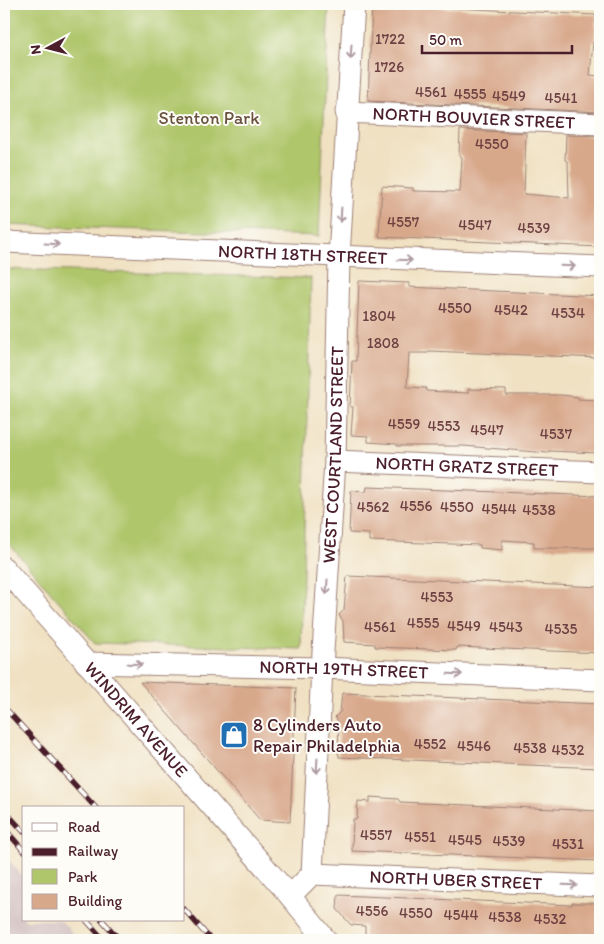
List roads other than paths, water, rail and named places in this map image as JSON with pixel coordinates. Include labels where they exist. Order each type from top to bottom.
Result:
[{"type":"street","name":"WEST COURTLAND STREET","points":[[312,874],[335,461],[339,257],[346,112],[354,4]]},
{"type":"street","name":"NORTH BOUVIER STREET","points":[[346,112],[600,124]]},
{"type":"street","name":"NORTH 18TH STREET","points":[[4,242],[600,267]]},
{"type":"street","name":"NORTH GRATZ STREET","points":[[335,461],[600,472]]},
{"type":"street","name":"WINDRIM AVENUE","points":[[4,568],[290,896],[326,940]]},
{"type":"street","name":"NORTH 19TH STREET","points":[[86,663],[322,668],[600,680]]},
{"type":"street","points":[[290,896],[312,874]]},
{"type":"street","name":"NORTH UBER STREET","points":[[312,874],[600,886]]},
{"type":"railway","points":[[4,707],[94,806]]},
{"type":"railway","points":[[4,810],[22,830]]},
{"type":"railway","points":[[4,828],[22,849]]},
{"type":"railway","points":[[185,910],[211,940]]},
{"type":"railway","points":[[88,922],[104,940]]},
{"type":"railway","points":[[104,922],[120,940]]},
{"type":"place","name":"8 Cylinders Auto Repair Philadelphia","points":[[234,735]]},
{"type":"park label","name":"Stenton Park","points":[[209,118]]}]
